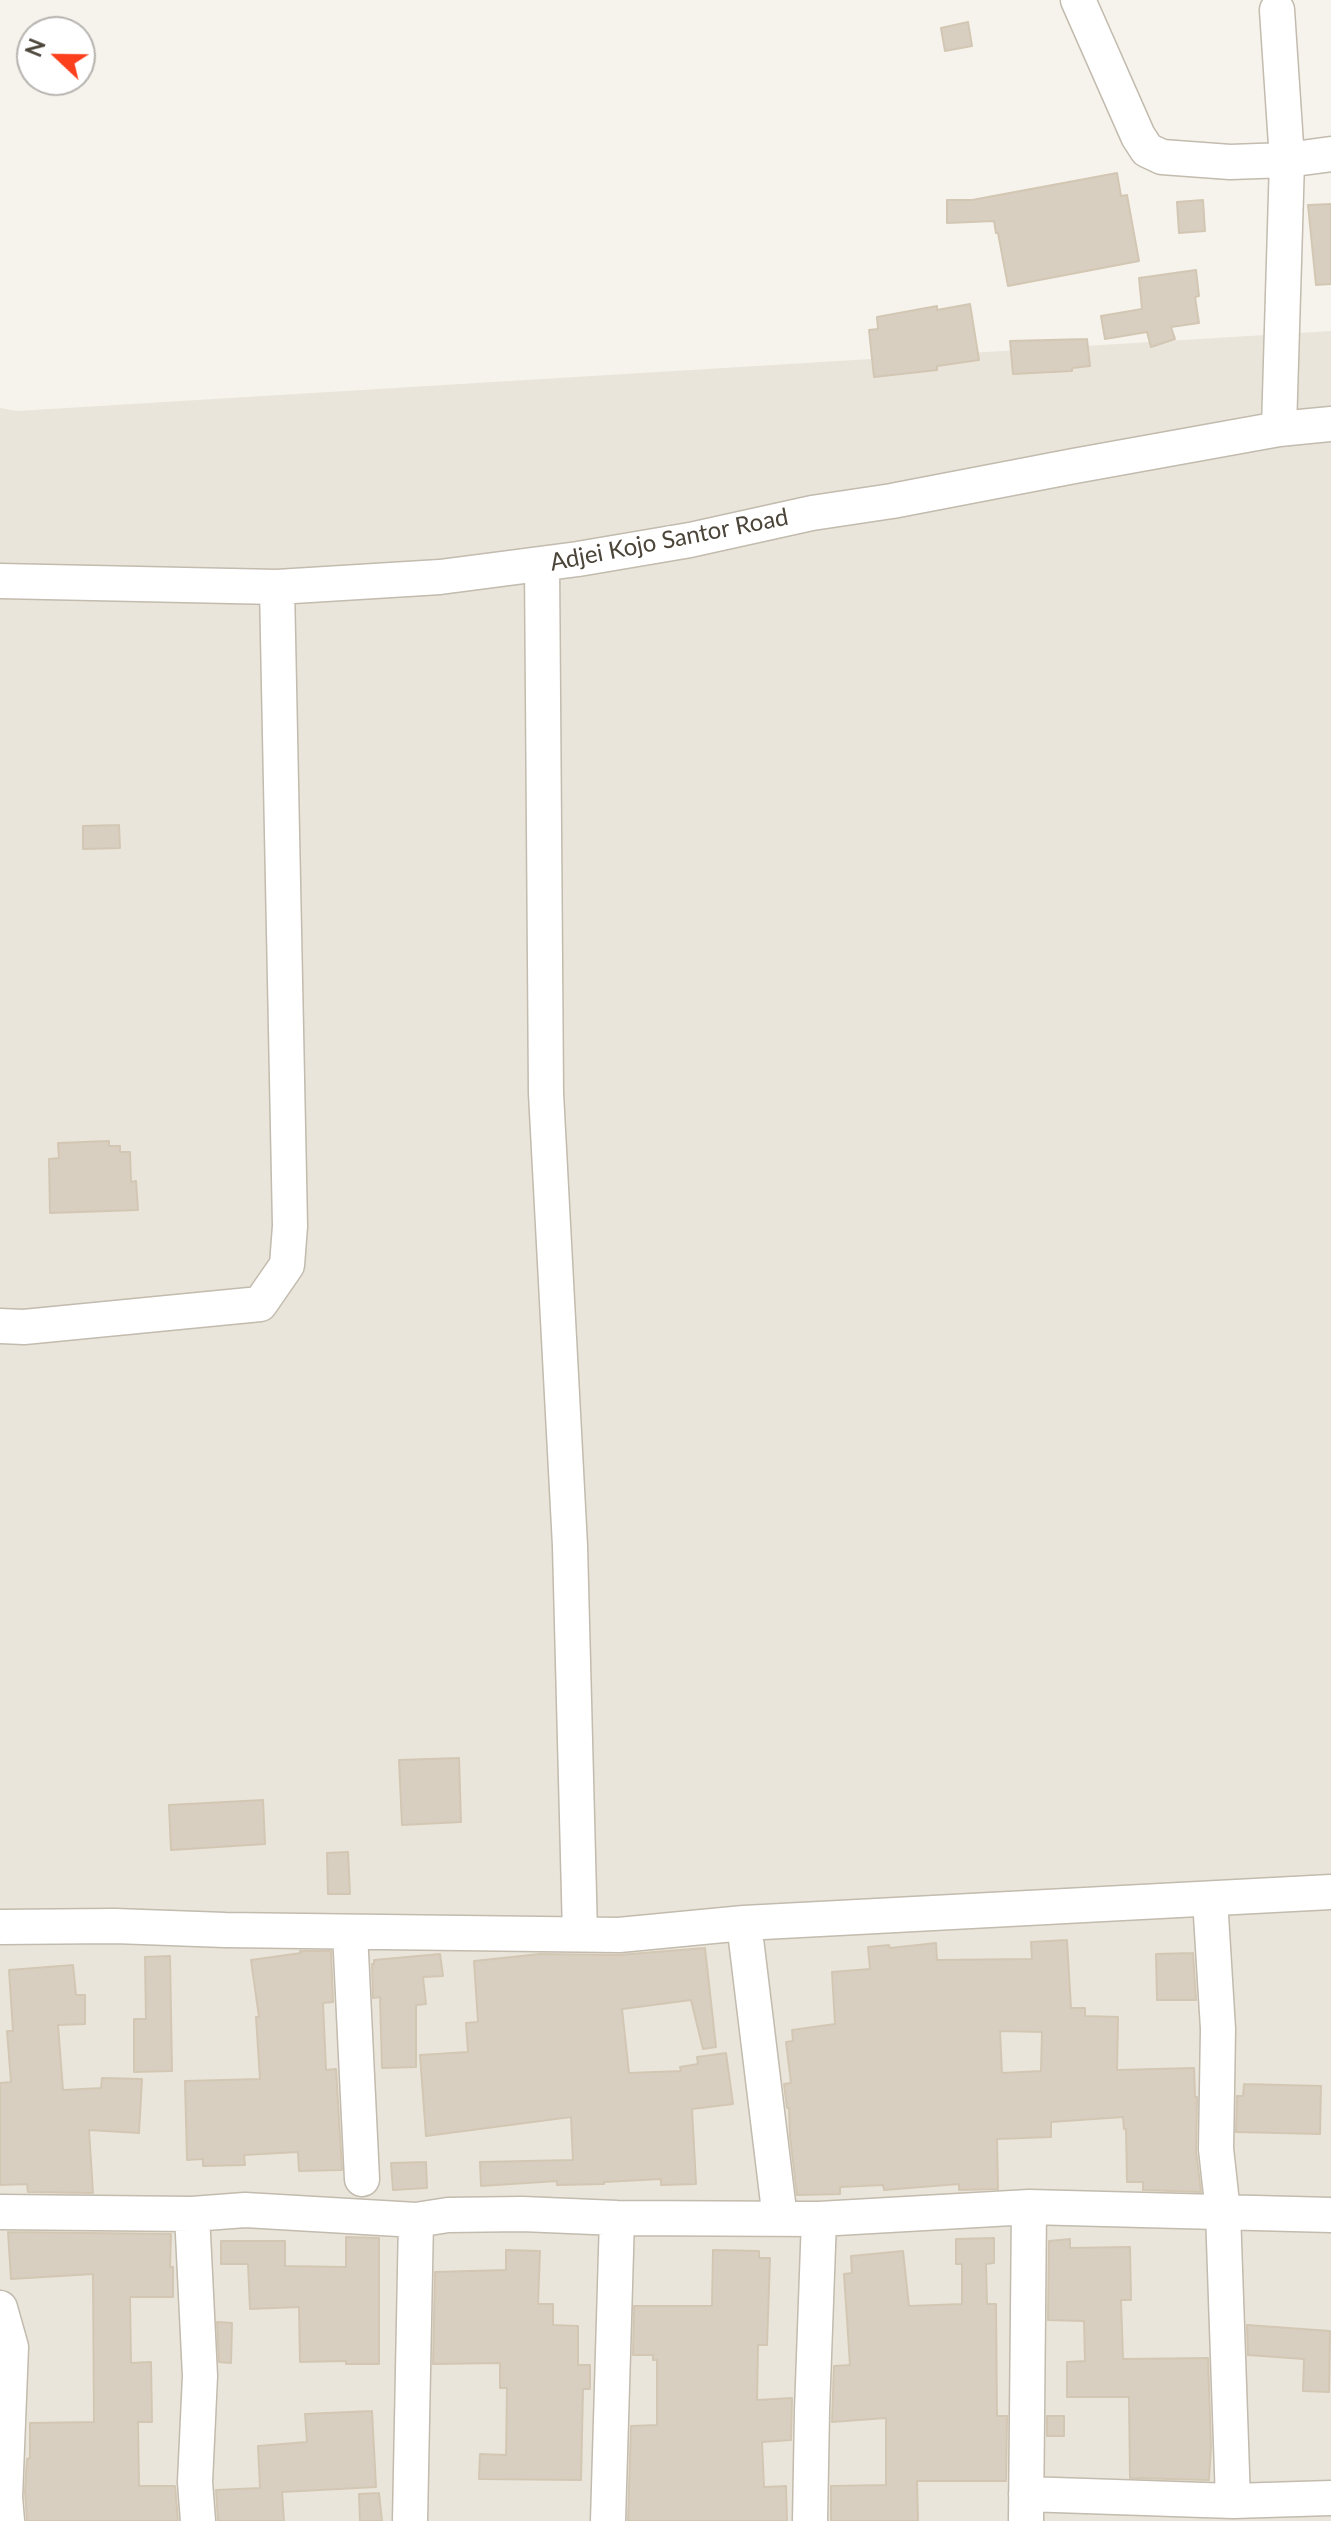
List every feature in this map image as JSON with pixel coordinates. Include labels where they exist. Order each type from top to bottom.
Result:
[{"type":"street","points":[[1078,0],[1147,150],[1162,157],[1230,162],[1287,160],[1331,154]]},
{"type":"street","points":[[1277,10],[1287,160],[1279,429]]},
{"type":"street","name":"Adjei Kojo Santor Road","points":[[0,581],[277,587],[440,577],[690,540],[812,513],[1279,429],[1331,424]]},
{"type":"street","points":[[542,564],[546,1093],[570,1546],[580,1934]]},
{"type":"street","points":[[0,1326],[24,1327],[260,1304],[287,1265],[290,1226],[277,587]]},
{"type":"street","points":[[0,1927],[115,1926],[619,1935],[744,1923],[1331,1892]]},
{"type":"street","points":[[1210,1899],[1218,2029],[1216,2149],[1223,2212],[1233,2501]]},
{"type":"street","points":[[744,1923],[780,2219]]},
{"type":"street","points":[[350,1932],[362,2179]]},
{"type":"street","points":[[1029,2207],[1026,2508],[1331,2498]]},
{"type":"street","points":[[0,2212],[192,2214],[245,2210],[416,2220],[448,2215],[508,2214],[819,2219],[1029,2207],[1331,2215]]},
{"type":"street","points":[[192,2214],[200,2376],[195,2482],[198,2521]]},
{"type":"street","points":[[608,2521],[617,2218]]},
{"type":"street","points":[[810,2521],[819,2219]]},
{"type":"street","points":[[410,2521],[416,2220]]},
{"type":"street","points":[[0,2308],[11,2347],[5,2497],[7,2521]]},
{"type":"shaded area","points":[[1331,331],[1331,2521],[0,2521],[0,408],[17,411]]},
{"type":"building","points":[[968,22],[972,46],[945,51],[941,28]]},
{"type":"building","points":[[1117,173],[1121,196],[1127,195],[1139,261],[1008,286],[994,221],[947,223],[947,200],[972,200]]},
{"type":"building","points":[[1203,200],[1205,231],[1179,233],[1177,202]]},
{"type":"building","points":[[1331,204],[1331,284],[1316,285],[1308,205]]},
{"type":"building","points":[[1196,270],[1199,296],[1195,297],[1199,323],[1171,327],[1175,339],[1151,347],[1147,332],[1105,339],[1101,316],[1142,309],[1139,278]]},
{"type":"building","points":[[970,304],[979,360],[937,366],[937,370],[874,377],[869,330],[878,329],[877,317],[937,306],[937,310]]},
{"type":"building","points":[[1087,339],[1090,366],[1072,368],[1072,371],[1013,374],[1010,341]]},
{"type":"building","points":[[119,825],[120,848],[83,849],[83,826]]},
{"type":"building","points":[[109,1141],[109,1146],[120,1146],[120,1152],[130,1152],[131,1182],[136,1181],[138,1210],[50,1213],[49,1159],[59,1158],[58,1143]]},
{"type":"building","points":[[459,1758],[461,1822],[402,1825],[399,1760]]},
{"type":"building","points":[[263,1800],[265,1844],[171,1850],[169,1805]]},
{"type":"building","points":[[348,1852],[350,1894],[328,1894],[327,1853]]},
{"type":"building","points":[[1067,1940],[1071,2008],[1085,2008],[1085,2016],[1118,2017],[1117,2070],[1194,2068],[1196,2151],[1201,2192],[1143,2190],[1143,2182],[1127,2182],[1123,2117],[1051,2122],[1051,2137],[997,2139],[998,2189],[959,2190],[959,2184],[884,2190],[883,2185],[840,2187],[840,2194],[797,2195],[784,2084],[791,2083],[786,2042],[793,2041],[792,2030],[835,2024],[832,1972],[870,1969],[868,1947],[936,1943],[937,1960],[1032,1959],[1031,1942]],"holes":[[[1000,2031],[1042,2032],[1041,2071],[1002,2073]]]},
{"type":"building","points":[[705,1948],[716,2047],[703,2049],[691,2000],[622,2009],[629,2073],[681,2071],[680,2067],[698,2064],[697,2057],[726,2053],[733,2104],[692,2109],[696,2184],[661,2185],[661,2179],[604,2184],[557,2185],[557,2181],[481,2186],[480,2162],[573,2160],[571,2117],[426,2136],[420,2055],[468,2052],[466,2023],[478,2022],[474,1961],[540,1954],[618,1955]]},
{"type":"building","points":[[300,1951],[331,1951],[333,2002],[323,2003],[326,2070],[336,2069],[342,2170],[299,2171],[298,2152],[244,2155],[245,2165],[203,2166],[203,2159],[187,2160],[185,2081],[260,2079],[256,2017],[259,2017],[251,1960]]},
{"type":"building","points":[[1193,1953],[1196,2000],[1157,2000],[1156,1954]]},
{"type":"building","points":[[440,1954],[443,1976],[423,1977],[426,2004],[416,2005],[416,2067],[382,2068],[380,1997],[373,1998],[374,1960]]},
{"type":"building","points":[[170,1956],[172,2071],[134,2072],[134,2019],[146,2019],[145,1957]]},
{"type":"building","points":[[73,1965],[76,1995],[85,1995],[85,2024],[58,2025],[63,2090],[101,2088],[102,2078],[142,2079],[139,2133],[89,2130],[93,2193],[28,2192],[27,2184],[0,2185],[0,2083],[11,2082],[7,2031],[13,2031],[9,1970]]},
{"type":"building","points":[[1244,2084],[1321,2086],[1320,2134],[1236,2132],[1237,2096],[1243,2096]]},
{"type":"building","points":[[426,2162],[427,2188],[393,2190],[391,2163]]},
{"type":"building","points":[[8,2232],[171,2234],[173,2297],[130,2297],[131,2363],[151,2362],[152,2422],[138,2422],[139,2486],[175,2486],[178,2521],[27,2521],[25,2491],[27,2459],[30,2458],[30,2423],[94,2422],[93,2274],[11,2279]]},
{"type":"building","points":[[346,2237],[379,2238],[379,2364],[300,2362],[299,2307],[250,2309],[248,2264],[221,2264],[221,2241],[285,2241],[285,2266],[346,2267]]},
{"type":"building","points":[[994,2238],[994,2263],[986,2264],[987,2304],[996,2304],[997,2416],[1007,2416],[1006,2481],[917,2481],[918,2521],[831,2521],[831,2486],[886,2485],[886,2418],[832,2422],[834,2366],[850,2365],[844,2274],[852,2273],[851,2256],[903,2251],[909,2306],[962,2304],[962,2264],[956,2264],[956,2239]]},
{"type":"building","points":[[1070,2239],[1070,2248],[1130,2247],[1131,2300],[1121,2300],[1123,2359],[1208,2358],[1209,2480],[1130,2478],[1129,2397],[1067,2397],[1067,2362],[1085,2361],[1084,2321],[1048,2320],[1049,2241]]},
{"type":"building","points":[[506,2250],[540,2251],[538,2304],[553,2304],[553,2325],[578,2326],[578,2365],[590,2365],[590,2389],[583,2389],[581,2480],[479,2479],[480,2454],[506,2455],[507,2388],[500,2388],[500,2363],[433,2364],[435,2272],[506,2270]]},
{"type":"building","points":[[713,2250],[759,2251],[759,2258],[770,2258],[767,2345],[758,2345],[757,2400],[792,2398],[791,2440],[762,2442],[764,2487],[786,2486],[787,2521],[628,2521],[631,2426],[657,2425],[657,2360],[653,2360],[653,2355],[633,2355],[634,2306],[712,2306]]},
{"type":"building","points":[[217,2322],[232,2323],[231,2363],[219,2362]]},
{"type":"building","points":[[1247,2325],[1330,2331],[1329,2392],[1303,2391],[1304,2359],[1248,2355]]},
{"type":"building","points":[[372,2411],[376,2487],[282,2492],[284,2521],[218,2521],[216,2490],[260,2488],[258,2446],[307,2442],[305,2414]]},
{"type":"building","points":[[1047,2416],[1064,2416],[1064,2436],[1047,2436]]},
{"type":"building","points":[[379,2493],[382,2521],[360,2521],[359,2494]]}]
